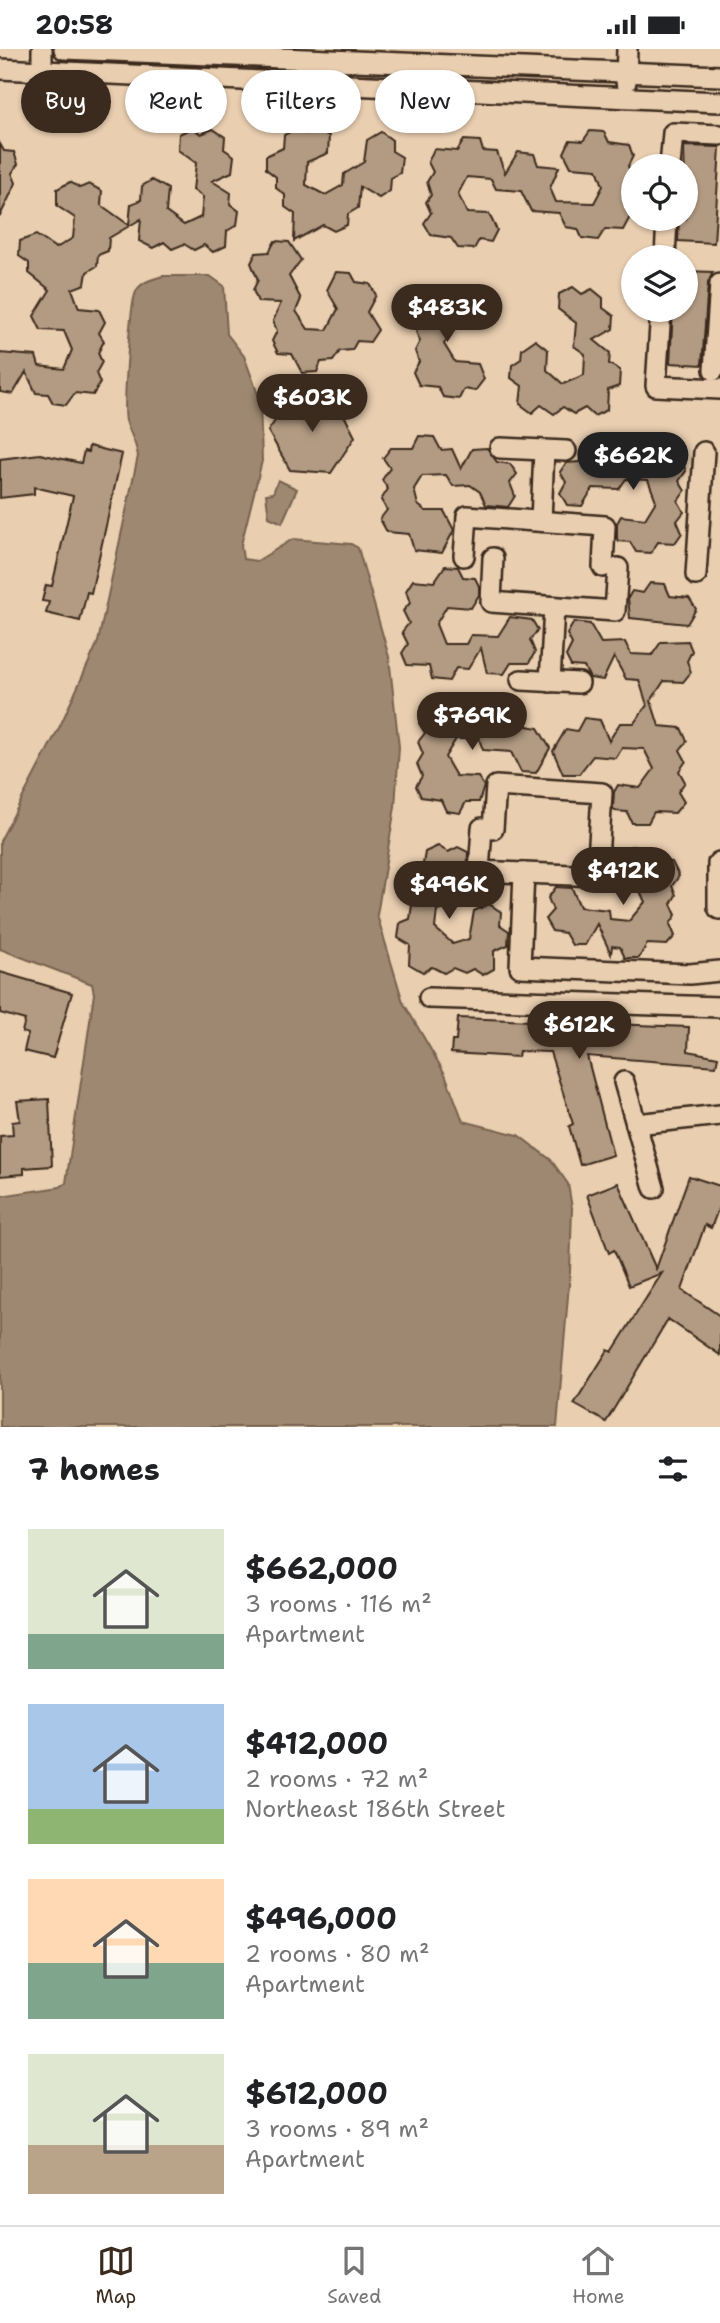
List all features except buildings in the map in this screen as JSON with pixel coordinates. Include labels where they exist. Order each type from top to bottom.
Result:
[{"type":"main road","points":[[720,864],[720,907]]},
{"type":"street","points":[[42,49],[42,70]]},
{"type":"street","points":[[64,49],[486,57],[626,72],[720,76]]},
{"type":"street","points":[[625,97],[627,49]]},
{"type":"street","points":[[484,91],[486,57]]},
{"type":"street","points":[[0,69],[21,70]]},
{"type":"street","points":[[111,74],[241,80]]},
{"type":"street","points":[[361,85],[720,102]]},
{"type":"street","points":[[671,154],[673,99]]},
{"type":"street","points":[[673,133],[720,135]]},
{"type":"street","points":[[714,370],[720,284]]},
{"type":"street","points":[[660,322],[656,386],[720,389]]},
{"type":"street","points":[[500,448],[566,451]]},
{"type":"street","points":[[541,521],[544,450]]},
{"type":"street","points":[[696,575],[704,452]]},
{"type":"street","points":[[464,556],[467,516],[606,526],[615,611],[491,603],[493,558]]},
{"type":"street","points":[[550,682],[555,607]]},
{"type":"street","points":[[521,680],[579,683]]},
{"type":"street","points":[[496,786],[603,793],[597,876],[523,873],[479,871],[496,786]]},
{"type":"street","points":[[523,873],[520,967],[690,974],[720,971]]},
{"type":"street","points":[[429,998],[720,1007]]},
{"type":"street","points":[[624,1081],[654,1188]]},
{"type":"street","points":[[636,1124],[720,1115]]},
{"type":"shaded area","points":[[163,276],[210,276],[224,286],[227,334],[244,356],[260,400],[262,461],[241,545],[243,559],[257,561],[293,539],[351,544],[358,548],[389,657],[399,747],[395,807],[377,915],[403,1002],[445,1074],[463,1121],[518,1135],[551,1160],[568,1184],[572,1208],[570,1272],[557,1427],[0,1427],[0,1196],[60,1187],[66,1183],[94,994],[92,984],[0,949],[0,841],[61,724],[98,642],[138,456],[125,412],[131,315],[140,286]]},
{"type":"shaded area","points":[[278,480],[297,489],[282,523],[269,517],[266,494],[273,493]]}]
